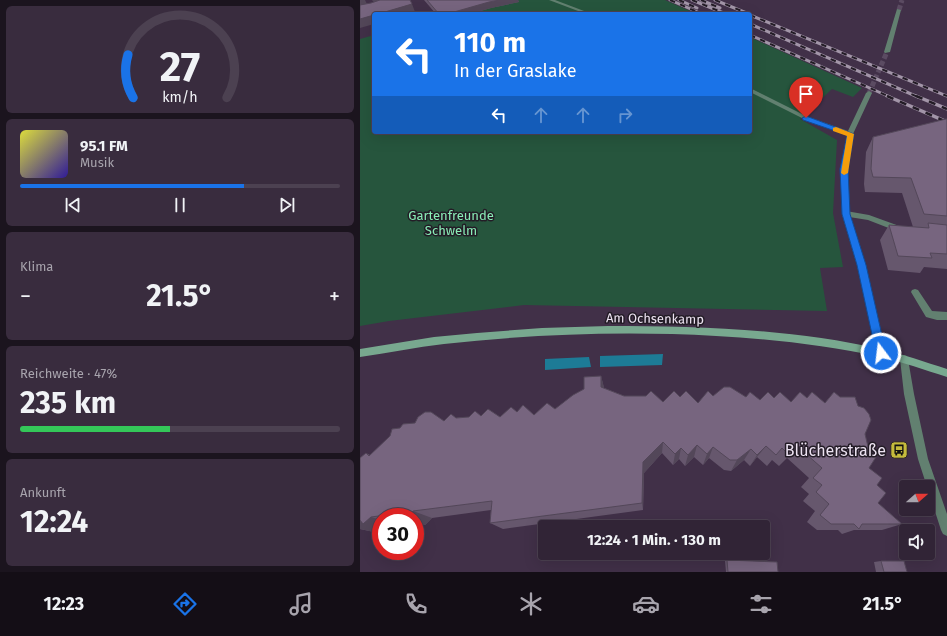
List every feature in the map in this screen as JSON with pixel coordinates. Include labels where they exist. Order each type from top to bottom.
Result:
[{"type":"main road","name":"Am Ochsenkamp","points":[[360,353],[444,340],[506,334],[608,329],[649,329],[761,335],[822,342],[881,353],[947,373]]},
{"type":"street","points":[[551,0],[584,12]]},
{"type":"street","points":[[886,52],[899,10]]},
{"type":"street","points":[[752,91],[806,118],[850,134]]},
{"type":"street","points":[[869,93],[850,134],[844,169],[846,214],[861,265],[881,353]]},
{"type":"street","points":[[846,214],[869,218],[909,233]]},
{"type":"street","points":[[915,292],[929,314],[947,316]]},
{"type":"street","points":[[904,359],[909,394],[923,459],[947,530]]},
{"type":"green space","points":[[500,0],[665,0],[692,12],[456,12]]},
{"type":"green space","name":"Gartenfreunde Schwelm","points":[[372,36],[372,134],[752,134],[752,38],[862,88],[853,97],[832,89],[800,119],[837,140],[833,213],[843,267],[820,268],[827,311],[524,305],[389,321],[360,326],[360,39]]},
{"type":"water","points":[[663,354],[662,365],[600,367],[600,356]]},
{"type":"water","points":[[589,357],[591,367],[545,370],[545,359]]},
{"type":"building","points":[[380,0],[410,0],[412,4],[385,12],[372,12],[372,16],[360,19],[360,5]]},
{"type":"building","points":[[427,0],[500,0],[454,12],[437,12]]},
{"type":"building","points":[[947,119],[947,216],[924,214],[911,178],[873,177],[871,169],[873,137]]},
{"type":"building","points":[[928,223],[947,225],[947,254],[930,253],[932,258],[898,256],[889,225],[929,228]]},
{"type":"building","points":[[601,376],[601,387],[624,396],[646,396],[651,391],[663,402],[674,391],[680,397],[686,391],[698,403],[708,391],[713,396],[724,387],[730,387],[746,397],[750,392],[760,400],[768,392],[774,398],[780,392],[791,402],[800,392],[807,398],[812,392],[825,403],[834,392],[840,397],[855,397],[858,406],[864,408],[869,414],[871,420],[865,434],[869,451],[876,457],[869,468],[882,478],[877,485],[886,493],[878,503],[902,524],[862,524],[859,529],[854,524],[831,524],[820,515],[829,504],[816,492],[822,485],[813,478],[822,468],[797,446],[789,455],[782,448],[776,455],[766,446],[757,455],[751,449],[737,460],[730,460],[713,447],[707,454],[697,445],[688,455],[681,448],[675,454],[663,442],[643,462],[642,503],[490,523],[492,501],[424,510],[424,508],[372,508],[372,517],[363,524],[360,520],[360,458],[366,453],[369,456],[390,436],[392,429],[400,428],[403,424],[415,423],[418,417],[425,412],[431,412],[444,421],[451,414],[456,418],[469,417],[475,411],[481,416],[488,409],[500,417],[511,407],[517,412],[523,405],[534,415],[547,403],[555,409],[573,395],[584,389],[584,377]]},
{"type":"building","points":[[727,560],[777,562],[778,572],[728,572]]},
{"type":"building","points":[[881,561],[904,561],[907,572],[884,572]]},
{"type":"tunnel","points":[[899,10],[902,0]]},
{"type":"tunnel","points":[[869,93],[887,52]]},
{"type":"railway","points":[[670,0],[697,12]]},
{"type":"railway","points":[[679,0],[697,8]]},
{"type":"railway","points":[[692,0],[721,12]]},
{"type":"railway","points":[[701,0],[720,8]]},
{"type":"railway","points":[[715,0],[744,12]]},
{"type":"railway","points":[[752,16],[947,96]]},
{"type":"railway","points":[[752,25],[918,97]]},
{"type":"railway","points":[[752,36],[890,97]]},
{"type":"railway","points":[[887,96],[947,122]]},
{"type":"railway","points":[[916,96],[947,109]]},
{"type":"slow traffic","points":[[836,129],[850,134],[844,173]]},
{"type":"place","name":"Blücherstraße","points":[[899,450]]},
{"type":"route","points":[[806,118],[850,134],[844,169],[846,214],[861,265],[881,353]]}]
